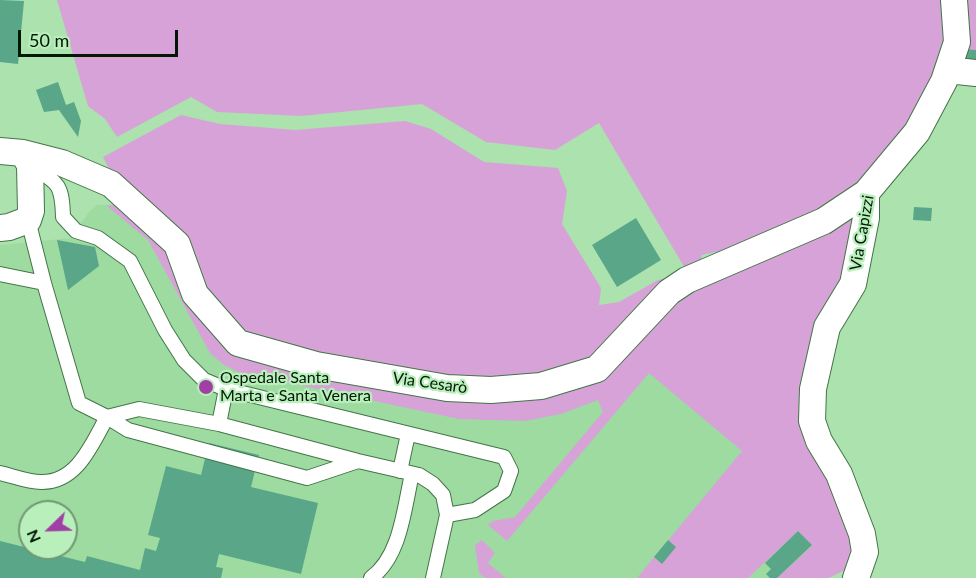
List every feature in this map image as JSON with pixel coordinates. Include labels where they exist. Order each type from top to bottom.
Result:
[{"type":"street","name":"Via Capizzi","points":[[856,578],[865,552],[862,534],[839,474],[819,441],[812,421],[813,389],[827,327],[853,284],[866,218],[866,194],[917,132],[948,70],[957,42],[954,0]]},
{"type":"street","points":[[948,70],[976,73]]},
{"type":"street","points":[[0,228],[28,220],[31,211],[18,156]]},
{"type":"street","name":"Via Cesarò","points":[[18,156],[62,163],[111,184],[177,244],[195,294],[238,343],[316,365],[447,388],[491,390],[541,386],[597,369],[669,292],[687,280],[824,221],[866,194]]},
{"type":"lane","points":[[18,156],[57,182],[63,197],[63,218],[76,231],[98,238],[130,261],[165,330],[184,360],[204,380],[226,389],[504,457],[511,471],[504,490],[474,510],[447,515]]},
{"type":"lane","points":[[28,220],[44,283],[80,403],[128,430],[307,478],[358,461]]},
{"type":"lane","points":[[0,274],[44,283]]},
{"type":"lane","points":[[219,424],[226,389]]},
{"type":"lane","points":[[0,473],[39,482],[62,478],[84,458],[107,417],[139,409],[219,424],[419,475],[433,483],[443,495],[447,515],[433,578]]},
{"type":"lane","points":[[371,578],[382,570],[397,540],[406,472],[408,434]]},
{"type":"shaded area","points":[[57,0],[948,0],[950,41],[916,122],[854,192],[722,257],[716,252],[702,255],[699,264],[686,270],[599,123],[555,150],[486,142],[422,104],[301,116],[217,112],[191,97],[117,137],[105,119],[88,106]]},
{"type":"shaded area","points":[[960,0],[976,0],[976,64],[961,63]]},
{"type":"shaded area","points":[[181,115],[220,124],[295,130],[405,121],[431,129],[484,162],[558,168],[567,191],[562,224],[601,288],[599,305],[619,302],[658,280],[675,276],[607,351],[569,370],[489,382],[317,355],[245,336],[112,175],[103,157]]},
{"type":"shaded area","name":"Ospedale Santa Marta e Santa Venera","points":[[123,204],[196,306],[821,325],[829,578],[0,578],[0,245],[71,238],[89,212],[97,205]]},
{"type":"shaded area","points":[[123,204],[156,233],[233,347],[434,392],[578,383],[675,295],[856,212],[860,223],[807,391],[845,503],[855,565],[829,578],[777,578],[812,546],[798,531],[748,578],[637,578],[742,451],[649,373],[507,541],[488,525],[493,521],[515,517],[603,412],[598,400],[561,414],[525,421],[459,419],[238,372],[224,365],[210,353],[148,240],[107,206]]},
{"type":"shaded area","points":[[482,540],[495,553],[488,563],[506,578],[485,578],[479,573],[475,545]]},
{"type":"building","points":[[0,0],[24,1],[18,64],[0,62]]},
{"type":"building","points":[[961,49],[976,50],[976,64],[961,63]]},
{"type":"building","points":[[58,82],[66,105],[74,102],[81,121],[78,137],[59,110],[44,112],[36,90]]},
{"type":"building","points":[[914,207],[932,208],[931,221],[913,220]]},
{"type":"building","points":[[636,218],[661,260],[617,287],[592,245]]},
{"type":"building","points":[[57,240],[95,247],[99,266],[68,290]]},
{"type":"building","points":[[209,443],[259,455],[251,487],[318,503],[301,574],[219,554],[216,567],[223,568],[221,578],[0,578],[0,541],[18,545],[18,560],[85,562],[87,556],[140,570],[145,548],[156,551],[160,538],[148,535],[166,466],[201,475]]},
{"type":"building","points":[[798,531],[812,545],[777,578],[770,578],[766,574],[771,569],[765,563]]},
{"type":"building","points":[[668,540],[676,547],[662,564],[654,557]]},
{"type":"place","name":"Ospedale Santa Marta e Santa Venera","points":[[206,387]]}]
